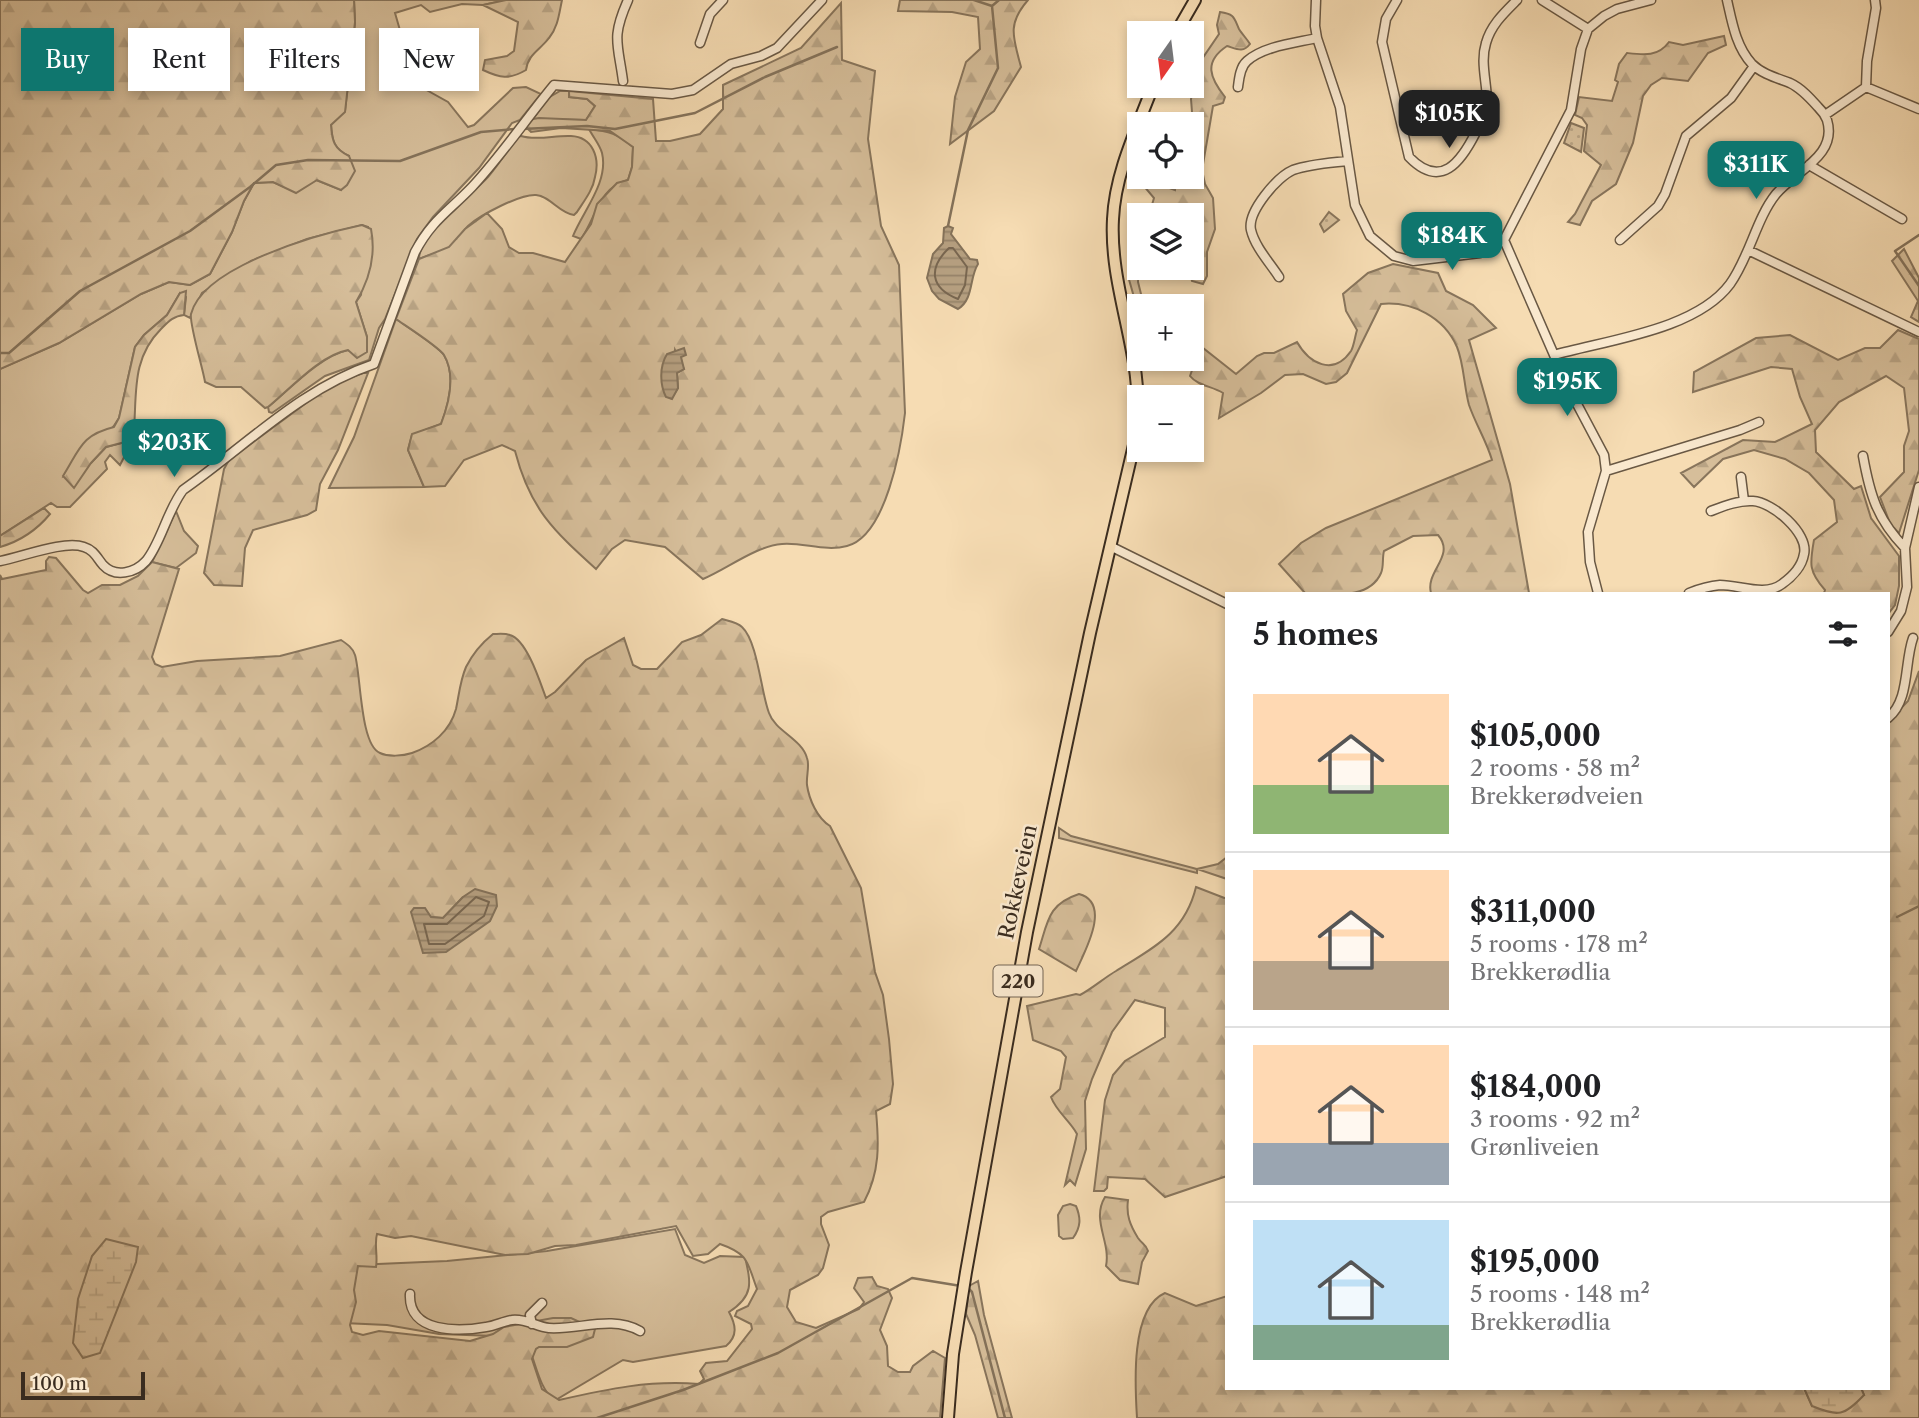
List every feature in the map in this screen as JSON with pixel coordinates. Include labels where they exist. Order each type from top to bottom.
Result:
[{"type":"main road","points":[[1182,21],[1195,0]]},
{"type":"main road","name":"Rokkeveien","points":[[947,1418],[963,1287],[1027,932],[1137,432],[1137,372],[1114,251],[1113,218],[1118,184],[1149,98]]},
{"type":"street","points":[[623,81],[616,36],[628,0]]},
{"type":"street","points":[[699,43],[710,15],[723,0]]},
{"type":"street","points":[[0,561],[80,545],[93,552],[104,567],[111,571],[125,573],[138,568],[149,557],[173,502],[183,490],[307,396],[353,371],[374,365],[423,236],[435,221],[472,187],[554,85],[672,94],[693,90],[732,64],[761,56],[777,48],[822,0]]},
{"type":"street","points":[[1316,0],[1317,38],[1340,107],[1354,205],[1370,236],[1394,256],[1413,261],[1479,253],[1504,240],[1571,110],[1581,49],[1588,29],[1617,9],[1651,0]]},
{"type":"street","points":[[1397,0],[1386,19],[1382,43],[1409,157],[1418,167],[1429,172],[1455,166],[1466,152],[1487,104],[1485,45],[1496,21],[1517,0]]},
{"type":"street","points":[[1542,0],[1588,29]]},
{"type":"street","points":[[1554,355],[1669,323],[1700,310],[1729,285],[1750,251],[1774,196],[1821,155],[1828,141],[1825,116],[1810,97],[1792,84],[1771,77],[1754,66],[1736,37],[1727,0]]},
{"type":"street","points":[[1866,87],[1875,0]]},
{"type":"street","points":[[1238,88],[1245,62],[1263,52],[1317,38]]},
{"type":"street","points":[[1620,240],[1658,205],[1665,194],[1686,136],[1731,97],[1754,66]]},
{"type":"street","points":[[1825,116],[1866,87]]},
{"type":"street","points":[[1866,87],[1919,109]]},
{"type":"street","points":[[1279,277],[1254,238],[1250,227],[1251,216],[1259,203],[1289,172],[1305,166],[1347,161]]},
{"type":"street","points":[[1809,164],[1902,219]]},
{"type":"street","points":[[1504,240],[1584,421],[1604,455],[1606,471],[1588,532],[1590,562],[1598,592]]},
{"type":"street","points":[[1750,251],[1919,332]]},
{"type":"street","points":[[1606,471],[1759,422]]},
{"type":"street","points":[[1863,456],[1868,485],[1878,514],[1905,548]]},
{"type":"street","points":[[1741,477],[1744,501]]},
{"type":"street","points":[[1890,629],[1901,611],[1907,587],[1905,548],[1919,487]]},
{"type":"street","points":[[1692,592],[1721,585],[1771,589],[1781,585],[1799,568],[1805,553],[1804,543],[1790,523],[1771,506],[1744,501],[1711,511]]},
{"type":"street","points":[[1110,546],[1225,603]]},
{"type":"street","points":[[1890,717],[1895,713],[1902,698],[1913,638]]},
{"type":"street","points":[[410,1294],[411,1311],[425,1324],[474,1328],[520,1320],[557,1328],[612,1323],[640,1331]]},
{"type":"street","points":[[532,1324],[530,1315],[542,1303]]},
{"type":"green space","points":[[0,0],[354,0],[354,28],[244,28],[244,91],[347,91],[345,112],[331,125],[335,144],[349,156],[355,171],[347,185],[341,190],[317,180],[296,193],[273,182],[254,183],[210,274],[190,285],[169,282],[141,294],[59,343],[0,369]]},
{"type":"green space","points":[[354,0],[506,0],[483,5],[462,4],[430,12],[421,5],[395,13],[399,28],[379,28],[379,91],[428,91],[448,102],[468,127],[474,125],[513,88],[526,87],[541,94],[520,120],[512,123],[479,168],[433,217],[417,239],[379,328],[369,360],[325,376],[272,413],[269,412],[268,407],[316,366],[337,353],[348,350],[352,352],[367,337],[356,302],[361,295],[368,227],[362,225],[307,239],[251,261],[202,293],[190,318],[184,315],[186,297],[180,293],[167,315],[144,335],[135,347],[119,418],[114,426],[70,467],[64,476],[91,463],[106,447],[133,440],[120,465],[110,455],[105,462],[107,469],[70,507],[57,507],[51,503],[0,536],[0,369],[59,343],[141,294],[169,282],[190,285],[210,274],[254,183],[273,182],[296,192],[316,180],[341,190],[349,156],[335,144],[331,124],[345,111],[347,91],[365,91],[365,28],[354,28]]},
{"type":"green space","points":[[506,0],[562,0],[552,34],[532,56],[526,70],[504,77],[483,70],[485,60],[507,56],[514,51],[518,22],[483,5]]},
{"type":"green space","points":[[900,0],[1028,0],[1014,24],[1021,67],[994,111],[950,144],[955,97],[966,62],[980,49],[978,17],[952,12],[898,11]]},
{"type":"green space","points":[[841,3],[842,60],[875,71],[868,139],[881,226],[899,265],[905,413],[900,447],[889,489],[872,526],[861,539],[839,548],[790,544],[772,546],[752,553],[703,579],[665,547],[625,540],[612,549],[596,569],[555,530],[536,504],[515,451],[502,445],[464,460],[445,486],[424,487],[408,450],[412,434],[441,424],[449,398],[450,371],[441,351],[396,319],[419,259],[449,247],[465,229],[487,213],[502,229],[509,247],[519,253],[533,253],[565,262],[591,224],[597,204],[617,183],[628,180],[632,167],[633,147],[610,131],[561,128],[531,132],[527,124],[539,118],[586,120],[595,106],[587,99],[569,97],[569,91],[653,99],[656,141],[670,141],[700,134],[723,109],[723,85],[801,48]],"holes":[[[675,350],[684,369],[677,373],[678,388],[671,399]]]},
{"type":"green space","points":[[1220,12],[1229,14],[1250,44],[1242,49],[1227,46],[1214,58],[1211,70],[1225,97],[1223,103],[1213,106],[1204,158],[1204,112],[1192,112],[1191,99],[1204,98],[1204,56],[1219,34],[1217,25]]},
{"type":"green space","points":[[1724,36],[1726,45],[1708,53],[1688,81],[1662,78],[1651,85],[1643,96],[1633,143],[1616,184],[1592,201],[1580,225],[1568,222],[1601,165],[1584,151],[1587,125],[1582,118],[1575,115],[1579,97],[1612,101],[1618,82],[1615,80],[1619,64],[1627,53],[1650,54],[1669,42],[1683,45]]},
{"type":"green space","points":[[560,91],[569,91],[570,97],[587,99],[595,106],[586,120],[533,119],[548,98]]},
{"type":"green space","points":[[1571,123],[1584,128],[1581,152],[1564,143]]},
{"type":"green space","points":[[589,129],[613,134],[633,147],[632,167],[628,180],[618,184],[604,196],[581,239],[573,236],[599,185],[603,164],[601,150]]},
{"type":"green space","points":[[571,136],[579,137],[590,144],[595,156],[595,177],[577,212],[574,215],[569,214],[541,196],[520,198],[474,221],[450,247],[419,259],[421,247],[436,225],[488,177],[517,137]]},
{"type":"green space","points":[[1204,179],[1213,198],[1215,229],[1207,252],[1207,276],[1203,284],[1192,280],[1204,280],[1204,203],[1153,203],[1154,198],[1146,189],[1204,189]]},
{"type":"green space","points":[[1329,212],[1339,220],[1324,232],[1320,224]]},
{"type":"green space","points":[[362,225],[371,229],[373,248],[371,267],[356,302],[367,337],[367,352],[357,358],[348,350],[327,358],[265,408],[241,387],[216,387],[205,382],[191,319],[200,297],[217,281],[265,255],[292,244]]},
{"type":"green space","points":[[1904,249],[1919,278],[1919,322],[1911,317],[1918,301],[1892,261]]},
{"type":"green space","points":[[1393,264],[1438,273],[1446,291],[1473,305],[1496,328],[1469,340],[1510,484],[1529,592],[1431,592],[1432,578],[1444,550],[1438,535],[1413,536],[1384,551],[1381,573],[1375,582],[1358,592],[1304,592],[1279,564],[1301,543],[1326,528],[1492,460],[1469,405],[1461,361],[1451,336],[1426,313],[1404,305],[1381,304],[1347,373],[1336,382],[1326,384],[1303,374],[1285,375],[1219,418],[1223,393],[1197,382],[1190,376],[1192,371],[1204,371],[1204,349],[1236,374],[1257,356],[1274,353],[1297,342],[1315,361],[1337,364],[1351,351],[1357,330],[1346,311],[1343,294],[1368,273]]},
{"type":"green space","points":[[1129,280],[1138,280],[1141,294],[1133,294]]},
{"type":"green space","points":[[186,291],[184,315],[166,324],[151,341],[139,367],[133,440],[106,447],[74,488],[63,476],[82,444],[94,434],[114,427],[119,418],[135,347],[144,335],[167,315],[180,293]]},
{"type":"green space","points":[[396,319],[441,351],[450,371],[449,398],[441,424],[412,435],[408,450],[424,487],[329,488],[354,437]]},
{"type":"green space","points":[[1898,330],[1919,339],[1919,470],[1899,533],[1891,526],[1880,497],[1904,472],[1904,446],[1909,431],[1904,388],[1886,376],[1839,402],[1815,430],[1816,452],[1854,489],[1861,486],[1871,518],[1899,556],[1899,586],[1895,605],[1890,611],[1890,592],[1824,592],[1813,572],[1814,540],[1837,522],[1834,500],[1809,473],[1785,459],[1754,450],[1723,459],[1694,487],[1681,473],[1743,440],[1775,442],[1812,424],[1792,369],[1771,367],[1693,392],[1694,372],[1756,338],[1790,335],[1838,360],[1865,348],[1880,348]]},
{"type":"green space","points":[[368,373],[338,450],[320,484],[316,510],[253,530],[245,548],[242,586],[214,585],[204,573],[224,469],[229,460],[336,383]]},
{"type":"green space","points":[[44,508],[50,514],[28,535],[0,547],[0,536]]},
{"type":"green space","points":[[176,511],[184,531],[198,546],[196,553],[176,568],[152,562]]},
{"type":"green space","points":[[49,557],[56,558],[88,593],[102,585],[120,585],[138,576],[152,562],[179,569],[152,657],[155,664],[162,667],[197,661],[280,656],[341,640],[355,655],[368,737],[380,753],[391,756],[419,750],[445,731],[456,709],[466,667],[478,649],[493,634],[510,635],[522,645],[546,698],[586,660],[624,638],[633,665],[641,669],[657,669],[682,642],[701,635],[722,619],[742,627],[752,644],[769,713],[777,725],[804,751],[808,764],[807,785],[812,802],[821,818],[830,826],[861,888],[875,972],[883,995],[893,1084],[890,1104],[876,1111],[876,1169],[864,1202],[828,1212],[821,1217],[829,1245],[823,1268],[818,1275],[790,1290],[787,1307],[796,1322],[816,1328],[859,1309],[864,1302],[854,1288],[858,1278],[872,1277],[877,1286],[888,1289],[892,1298],[880,1330],[887,1346],[888,1366],[898,1372],[910,1372],[913,1366],[933,1351],[945,1358],[940,1418],[0,1418],[0,575],[2,579],[46,570]],"holes":[[[463,897],[424,953],[431,917],[443,918]],[[676,1226],[693,1256],[708,1254],[720,1244],[737,1251],[746,1260],[757,1289],[748,1306],[737,1311],[735,1316],[751,1324],[752,1329],[727,1361],[706,1363],[700,1371],[704,1379],[699,1384],[646,1384],[559,1400],[542,1389],[532,1359],[539,1347],[567,1347],[593,1337],[595,1329],[571,1318],[553,1318],[504,1327],[493,1334],[470,1341],[379,1331],[363,1335],[352,1332],[350,1325],[356,1302],[354,1290],[358,1266],[376,1267],[377,1234],[395,1238],[411,1236],[505,1255],[528,1254],[555,1246],[576,1245]]]},
{"type":"green space","points":[[1919,671],[1919,1418],[1137,1418],[1136,1368],[1140,1331],[1154,1301],[1165,1293],[1196,1306],[1225,1297],[1225,1390],[1805,1390],[1812,1406],[1864,1395],[1862,1390],[1890,1390],[1890,720],[1908,701]]},
{"type":"green space","points":[[1059,828],[1071,836],[1197,869],[1197,873],[1059,838]]},
{"type":"green space","points":[[1225,859],[1225,878],[1197,869],[1218,864]]},
{"type":"green space","points":[[1196,887],[1225,898],[1225,1177],[1165,1197],[1145,1179],[1108,1177],[1104,1191],[1094,1191],[1105,1100],[1113,1075],[1125,1061],[1165,1037],[1165,1008],[1135,1000],[1112,1032],[1092,1079],[1085,1101],[1086,1149],[1075,1185],[1070,1180],[1065,1185],[1077,1134],[1051,1097],[1060,1089],[1066,1057],[1061,1051],[1033,1040],[1027,1006],[1080,995],[1166,938],[1176,928],[1191,903]]},
{"type":"green space","points":[[1079,894],[1089,899],[1094,907],[1095,917],[1090,940],[1076,971],[1039,949],[1047,922],[1055,908]]},
{"type":"green space","points":[[1105,1197],[1128,1200],[1131,1224],[1148,1251],[1142,1262],[1138,1284],[1120,1280],[1106,1266],[1106,1248],[1100,1223],[1101,1206]]},
{"type":"green space","points":[[1063,1206],[1076,1206],[1079,1226],[1073,1238],[1063,1239],[1059,1236],[1058,1215]]},
{"type":"green space","points":[[675,1229],[685,1255],[704,1263],[720,1256],[745,1257],[749,1288],[743,1300],[729,1312],[735,1330],[733,1338],[726,1346],[633,1362],[623,1360],[554,1401],[541,1382],[528,1346],[494,1336],[439,1334],[387,1325],[300,1321],[309,1267],[447,1261],[547,1251]]},
{"type":"green space","points":[[106,1239],[138,1247],[136,1262],[100,1353],[83,1358],[73,1343],[78,1299],[92,1256]]},
{"type":"green space","points":[[978,1281],[984,1315],[1012,1418],[998,1418],[975,1335],[966,1314],[969,1286]]},
{"type":"green space","points":[[1805,1390],[1862,1390],[1864,1395],[1846,1411],[1835,1413],[1812,1406]]},
{"type":"water","points":[[944,228],[953,228],[951,234],[970,259],[977,260],[978,264],[967,300],[958,309],[939,299],[932,291],[927,278],[933,254],[943,243]]},
{"type":"water","points":[[684,348],[686,355],[681,357],[684,369],[677,373],[678,388],[672,399],[666,397],[663,387],[663,365],[667,354]]},
{"type":"water","points":[[475,889],[496,895],[497,906],[490,921],[446,952],[423,953],[411,912],[414,908],[425,908],[431,917],[443,918],[463,897]]},
{"type":"waterway","points":[[974,0],[992,6],[999,0]]},
{"type":"waterway","points":[[948,226],[968,130],[998,68],[992,6]]},
{"type":"waterway","points":[[522,129],[587,126],[615,129],[695,113],[765,77],[837,47]]},
{"type":"waterway","points":[[0,353],[9,353],[80,291],[190,231],[276,165],[308,160],[400,161],[481,132],[515,129]]},
{"type":"waterway","points":[[1919,235],[1895,251],[1919,286]]},
{"type":"waterway","points":[[1897,917],[1919,906]]},
{"type":"waterway","points":[[597,1418],[683,1390],[778,1353],[912,1278],[961,1286]]},
{"type":"waterway","points":[[968,1288],[972,1292],[1005,1418]]}]
